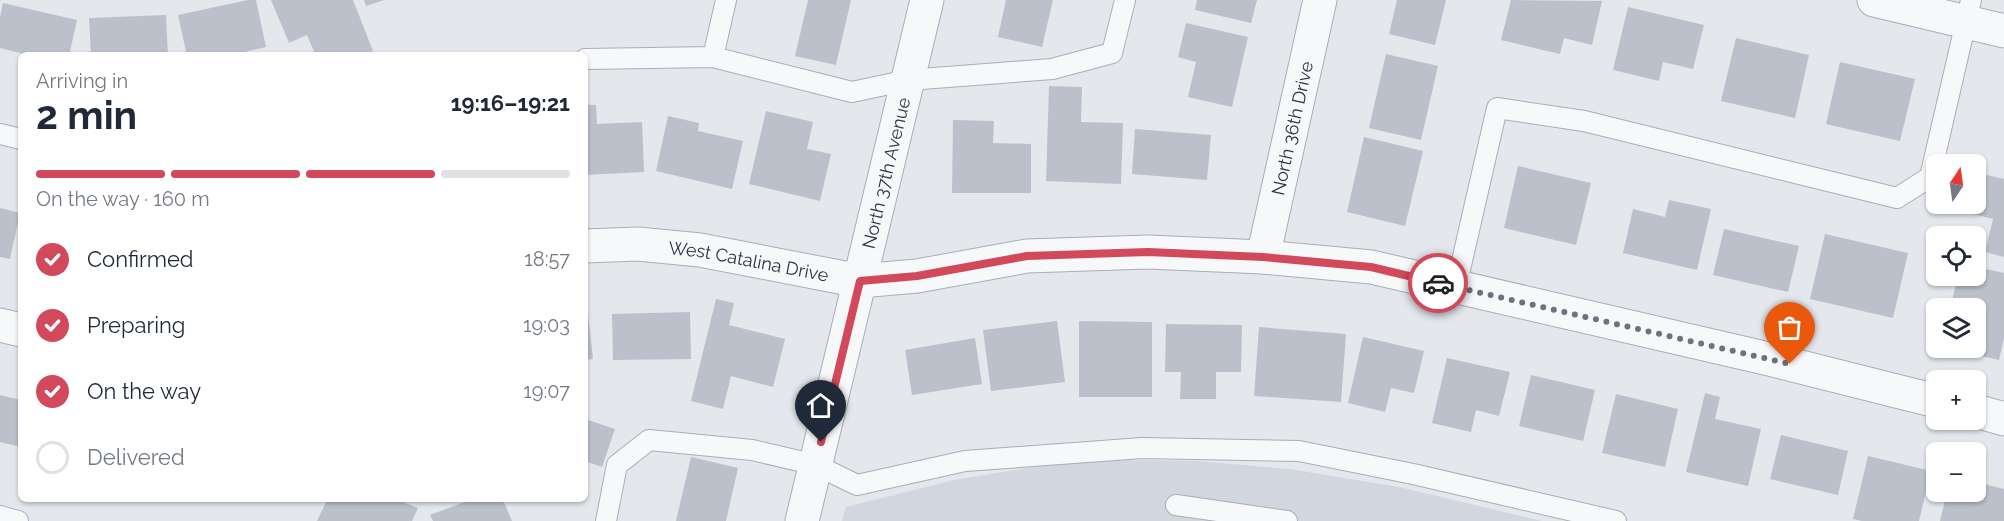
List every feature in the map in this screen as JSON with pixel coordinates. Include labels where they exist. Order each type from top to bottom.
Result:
[{"type":"street","name":"North 37th Avenue","points":[[802,521],[927,0]]},
{"type":"street","name":"North 36th Drive","points":[[1263,257],[1320,0]]},
{"type":"street","points":[[1874,0],[1969,11],[2004,31]]},
{"type":"street","name":"West Catalina Drive","points":[[588,246],[638,244],[700,250],[809,273],[860,281],[917,276],[1027,256],[1148,252],[1263,257],[1371,267],[1769,358],[1926,398]]},
{"type":"street","points":[[0,325],[18,329]]},
{"type":"street","points":[[1986,414],[2004,419]]},
{"type":"lane","points":[[713,57],[726,0]]},
{"type":"lane","points":[[588,59],[713,57],[852,92],[908,80],[1052,69],[1113,53],[1125,0]]},
{"type":"lane","points":[[1456,287],[1497,108],[1584,122],[1897,198],[1930,177],[1969,11]]},
{"type":"lane","points":[[0,134],[18,138]]},
{"type":"lane","points":[[606,521],[617,465],[649,440],[752,450],[816,465],[857,485],[965,460],[1142,448],[1299,451],[1413,474],[1616,521]]},
{"type":"lane","points":[[1176,505],[1287,521]]},
{"type":"lane","points":[[0,516],[18,521]]},
{"type":"shaded area","points":[[1113,460],[1198,461],[1289,469],[1399,487],[1542,521],[842,521],[846,507],[954,480],[1039,466]]},
{"type":"building","points":[[256,0],[266,47],[244,52],[186,52],[178,15]]},
{"type":"building","points":[[271,0],[353,0],[373,51],[314,52],[307,35],[289,43]]},
{"type":"building","points":[[364,0],[384,0],[366,6]]},
{"type":"building","points":[[808,0],[851,0],[836,65],[795,56]]},
{"type":"building","points":[[1006,0],[1053,0],[1042,47],[998,37]]},
{"type":"building","points":[[1197,0],[1257,0],[1251,23],[1195,10]]},
{"type":"building","points":[[1397,0],[1446,0],[1435,45],[1389,34]]},
{"type":"building","points":[[1511,0],[1602,1],[1592,45],[1564,38],[1560,54],[1501,40]]},
{"type":"building","points":[[3,3],[77,20],[70,52],[18,52],[0,48],[0,17]]},
{"type":"building","points":[[1628,7],[1704,25],[1693,69],[1663,62],[1659,81],[1613,70]]},
{"type":"building","points":[[166,15],[168,52],[91,52],[89,18]]},
{"type":"building","points":[[1186,23],[1248,37],[1232,107],[1188,97],[1196,62],[1178,57]]},
{"type":"building","points":[[1736,38],[1809,55],[1795,118],[1721,101]]},
{"type":"building","points":[[1386,54],[1438,66],[1421,140],[1369,128]]},
{"type":"building","points":[[1840,62],[1915,79],[1900,141],[1826,124]]},
{"type":"building","points":[[1049,86],[1082,87],[1081,122],[1123,123],[1121,184],[1046,181]]},
{"type":"building","points":[[588,105],[596,105],[597,124],[642,122],[644,172],[588,175]]},
{"type":"building","points":[[766,111],[813,122],[807,149],[831,154],[820,201],[749,184]]},
{"type":"building","points":[[668,116],[699,123],[698,131],[743,141],[732,189],[656,171]]},
{"type":"building","points":[[953,120],[994,121],[993,143],[1031,144],[1031,193],[952,193]]},
{"type":"building","points":[[1135,129],[1211,135],[1207,180],[1132,174]]},
{"type":"building","points":[[1364,137],[1423,151],[1405,226],[1347,212]]},
{"type":"building","points":[[1518,166],[1591,183],[1576,245],[1504,228]]},
{"type":"building","points":[[1986,175],[2004,179],[2004,257],[1986,252],[1993,219],[1973,214],[1986,214]]},
{"type":"building","points":[[1669,200],[1711,209],[1697,270],[1623,253],[1633,209],[1665,217]]},
{"type":"building","points":[[0,208],[18,212],[18,222],[10,259],[0,257]]},
{"type":"building","points":[[1724,229],[1799,246],[1788,292],[1713,275]]},
{"type":"building","points":[[1825,234],[1908,253],[1893,318],[1810,299]]},
{"type":"building","points":[[1986,269],[2004,273],[2004,338],[1999,360],[1986,357],[1986,298],[1953,298],[1956,286],[1986,286]]},
{"type":"building","points":[[716,299],[734,303],[729,325],[785,339],[773,387],[731,376],[723,409],[691,401]]},
{"type":"building","points":[[690,312],[691,359],[613,360],[612,314]]},
{"type":"building","points":[[588,314],[593,359],[588,360]]},
{"type":"building","points":[[1057,321],[1065,382],[991,391],[983,330]]},
{"type":"building","points":[[1079,321],[1152,322],[1152,397],[1079,397]]},
{"type":"building","points":[[1166,324],[1242,325],[1241,372],[1216,372],[1216,399],[1180,399],[1181,372],[1165,372]]},
{"type":"building","points":[[1259,327],[1346,334],[1341,402],[1254,396]]},
{"type":"building","points":[[1363,337],[1424,351],[1414,393],[1391,388],[1385,412],[1348,403]]},
{"type":"building","points":[[975,338],[982,384],[912,395],[905,350]]},
{"type":"building","points":[[1447,358],[1510,372],[1499,416],[1476,410],[1471,432],[1432,423]]},
{"type":"building","points":[[1531,375],[1595,390],[1583,441],[1519,426]]},
{"type":"building","points":[[1705,393],[1720,397],[1715,419],[1761,429],[1748,486],[1686,472]]},
{"type":"building","points":[[1616,394],[1678,409],[1665,467],[1602,453]]},
{"type":"building","points":[[0,395],[18,399],[18,446],[0,442]]},
{"type":"building","points":[[588,420],[615,429],[602,467],[588,462]]},
{"type":"building","points":[[1781,435],[1848,451],[1838,495],[1770,479]]},
{"type":"building","points":[[1868,456],[1926,470],[1926,492],[1919,521],[1853,519]]},
{"type":"building","points":[[691,457],[738,468],[726,521],[676,521]]},
{"type":"building","points":[[1986,484],[2004,489],[2004,521],[1940,521],[1945,502],[1986,502]]},
{"type":"building","points":[[326,502],[403,502],[418,508],[412,521],[317,521]]},
{"type":"building","points":[[465,502],[504,502],[512,521],[433,521],[430,515]]},
{"type":"way so far","points":[[1438,283],[1790,364]]},
{"type":"route","points":[[821,442],[860,281],[917,276],[1027,256],[1148,252],[1263,257],[1371,267],[1438,283]]}]
